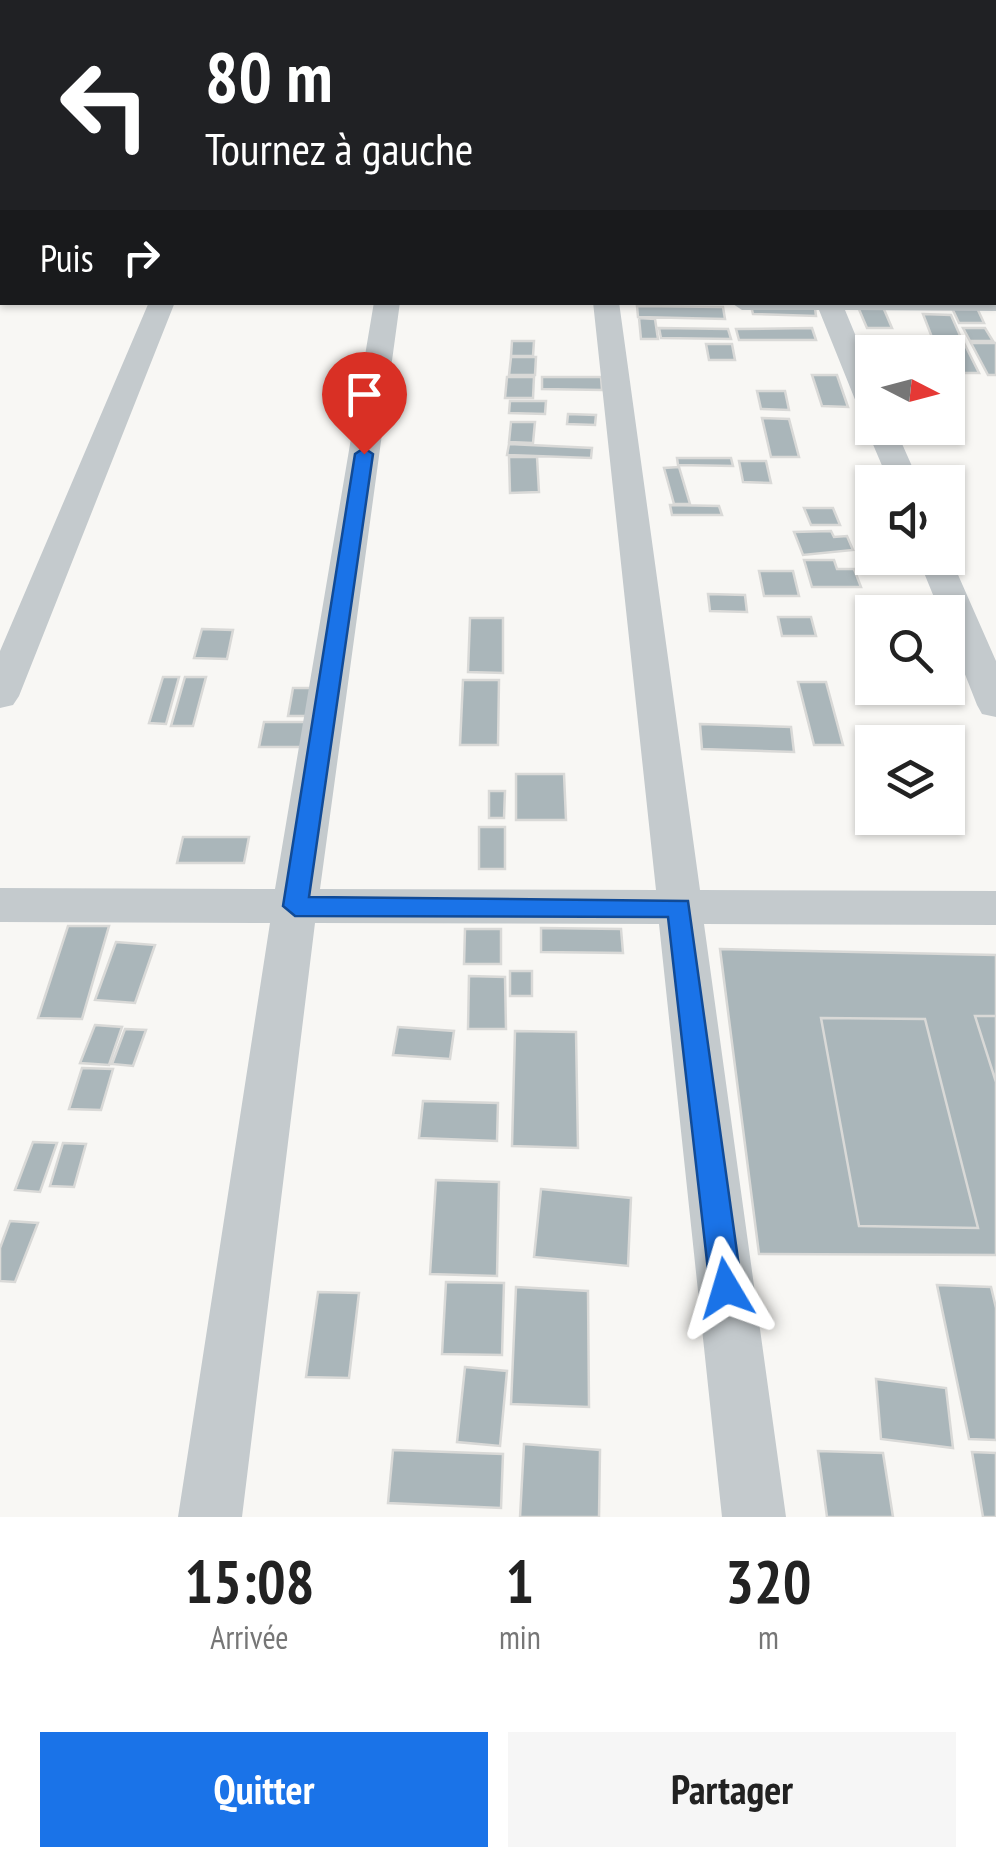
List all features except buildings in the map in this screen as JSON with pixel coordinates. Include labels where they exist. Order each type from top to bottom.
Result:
[{"type":"street","points":[[0,696],[161,305]]},
{"type":"street","points":[[210,1517],[295,906],[387,305]]},
{"type":"street","points":[[606,305],[754,1517]]},
{"type":"street","points":[[830,305],[855,366]]},
{"type":"street","points":[[942,575],[996,705]]},
{"type":"street","points":[[0,905],[996,908]]},
{"type":"route","points":[[364,454],[295,906],[680,908],[726,1288]]}]
